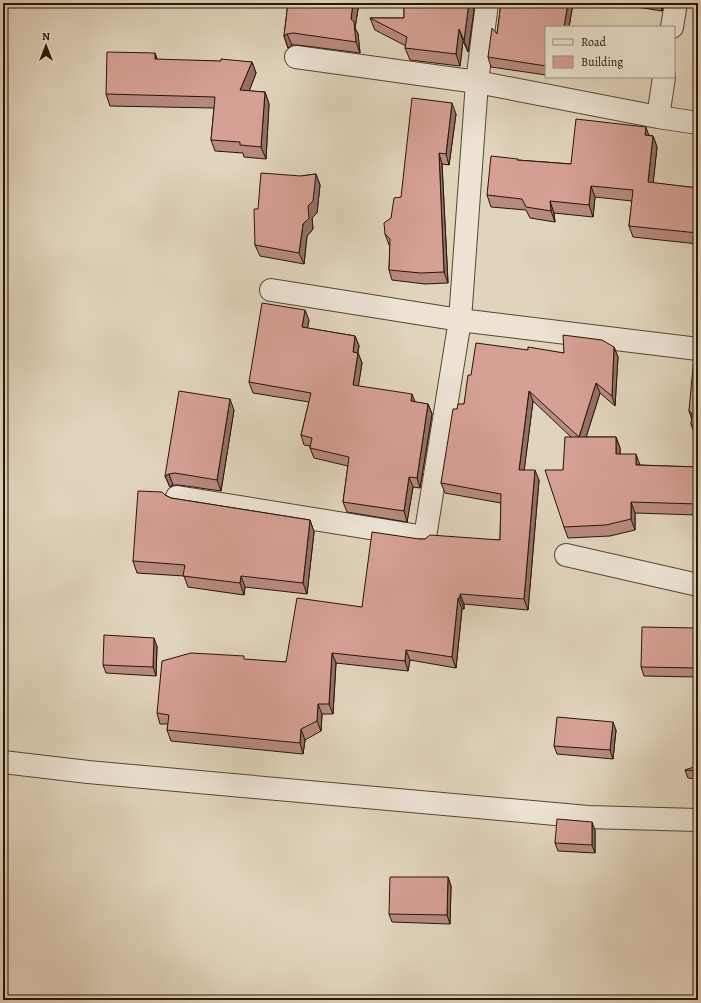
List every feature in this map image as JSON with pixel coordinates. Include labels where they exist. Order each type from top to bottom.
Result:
[{"type":"street","points":[[176,497],[425,537],[460,320],[477,82],[487,3]]},
{"type":"street","points":[[672,26],[676,3]]},
{"type":"street","points":[[296,57],[477,82],[658,117],[698,123]]},
{"type":"street","points":[[658,117],[664,78]]},
{"type":"street","points":[[271,290],[460,320],[698,349]]},
{"type":"street","points":[[566,555],[698,585]]},
{"type":"street","points":[[3,762],[88,772],[588,817],[698,820]]},
{"type":"building","points":[[288,3],[353,3],[351,19],[354,22],[356,42],[293,33],[284,36]]},
{"type":"building","points":[[404,3],[469,3],[464,40],[459,29],[456,54],[405,48],[407,37],[370,18],[404,18]]},
{"type":"building","points":[[501,3],[568,3],[564,26],[545,26],[545,66],[488,57],[492,28],[497,34]]},
{"type":"building","points":[[107,52],[155,53],[155,59],[221,61],[221,59],[252,62],[240,90],[265,92],[261,147],[240,145],[240,142],[211,140],[215,97],[106,94]]},
{"type":"building","points":[[412,98],[452,103],[446,154],[439,153],[444,272],[421,273],[389,270],[390,239],[385,234],[384,223],[391,218],[394,198],[401,197]]},
{"type":"building","points":[[576,119],[646,127],[645,135],[653,136],[648,182],[698,188],[698,233],[629,226],[633,190],[591,186],[589,205],[550,201],[551,211],[526,207],[522,199],[487,195],[491,156],[518,159],[517,160],[571,164]]},
{"type":"building","points":[[261,173],[301,176],[316,174],[313,201],[308,206],[309,218],[303,224],[299,253],[255,245],[254,209],[258,209]]},
{"type":"building","points":[[262,303],[305,310],[302,327],[355,336],[353,352],[358,353],[353,385],[412,394],[411,401],[428,404],[417,478],[409,477],[404,511],[343,502],[349,457],[310,448],[312,438],[301,435],[311,393],[249,382]]},
{"type":"building","points":[[563,335],[602,340],[614,347],[612,396],[596,383],[579,437],[529,391],[519,470],[535,470],[524,599],[460,594],[460,598],[458,598],[452,657],[406,650],[405,661],[332,653],[329,704],[318,704],[317,721],[301,729],[300,743],[167,730],[169,715],[157,713],[162,661],[191,653],[244,656],[244,659],[286,662],[297,598],[362,607],[372,532],[419,539],[425,539],[430,535],[500,540],[501,494],[441,483],[453,409],[457,409],[458,404],[464,404],[468,375],[471,375],[476,343],[528,350],[528,347],[564,353]]},
{"type":"building","points":[[694,356],[698,356],[698,430],[691,424],[692,413],[689,411]]},
{"type":"building","points":[[179,391],[230,399],[217,480],[175,473],[165,476]]},
{"type":"building","points":[[565,437],[616,437],[616,454],[636,454],[636,465],[698,467],[698,504],[631,502],[631,519],[606,525],[564,527],[545,470],[563,470]]},
{"type":"building","points":[[138,491],[162,492],[171,498],[310,520],[303,583],[241,576],[240,583],[183,576],[185,565],[133,561]]},
{"type":"building","points":[[642,627],[698,628],[698,668],[641,667]]},
{"type":"building","points":[[104,635],[154,638],[153,667],[103,665]]},
{"type":"building","points":[[557,717],[613,722],[610,750],[554,746]]},
{"type":"building","points":[[698,766],[698,771],[685,770]]},
{"type":"building","points":[[557,819],[592,822],[592,845],[555,843]]},
{"type":"building","points":[[390,877],[448,877],[447,915],[389,914]]}]
